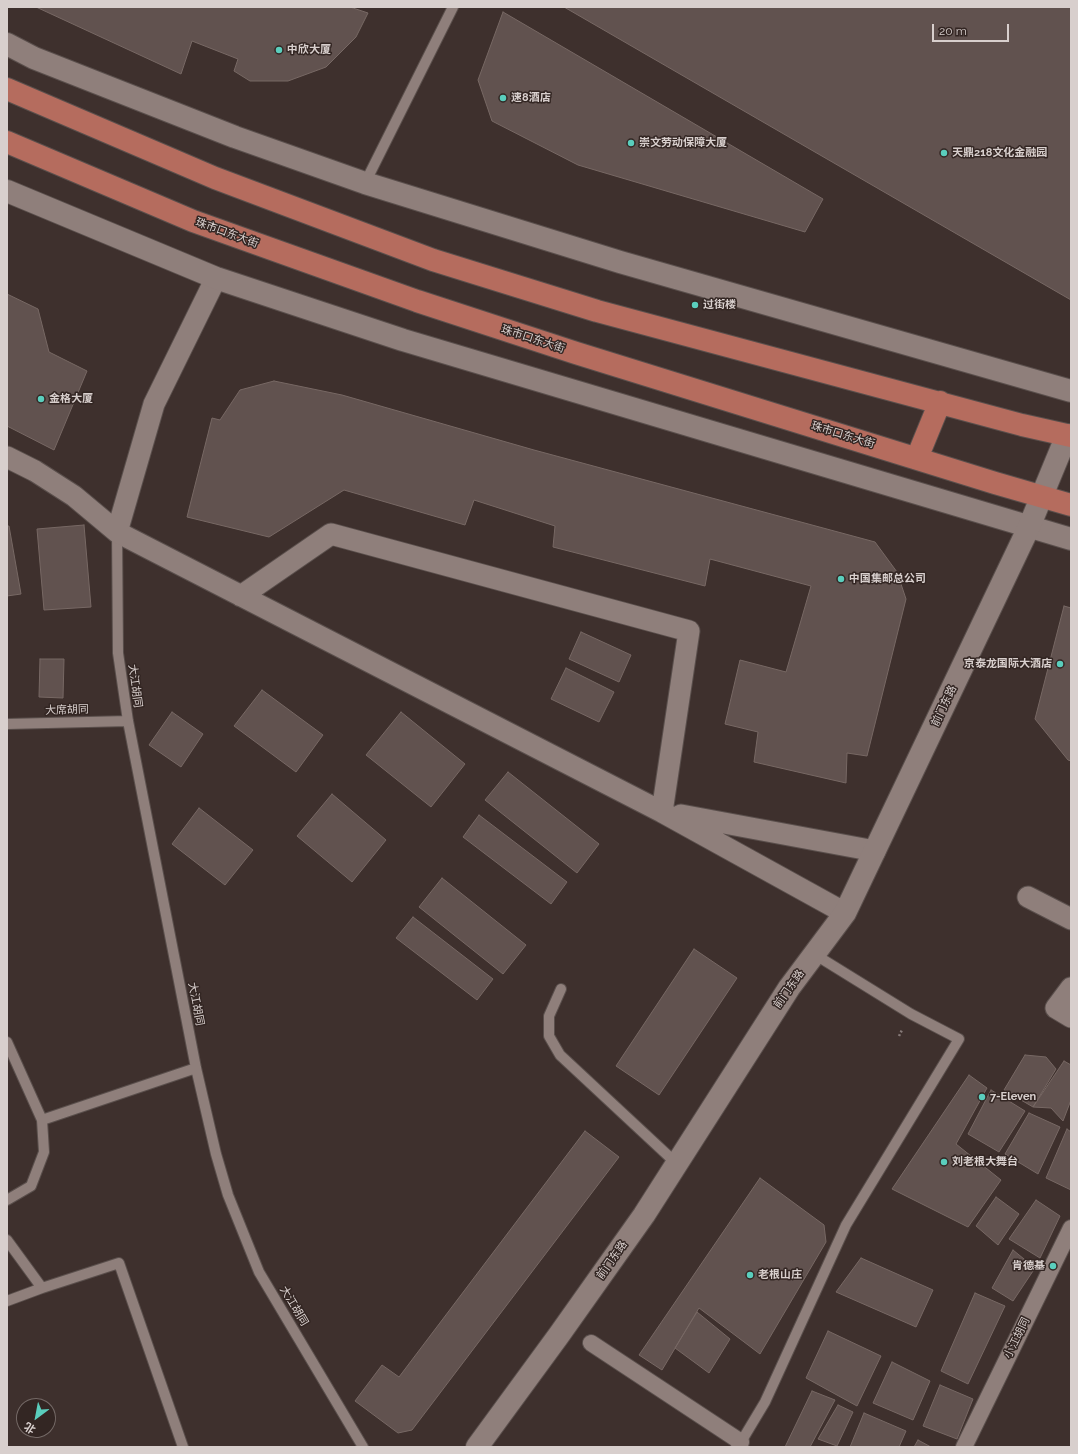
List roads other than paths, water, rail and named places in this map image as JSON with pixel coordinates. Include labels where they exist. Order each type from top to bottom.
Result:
[{"type":"main road","points":[[7,89],[215,178],[433,260],[597,311],[940,402],[1070,433]]},
{"type":"main road","name":"珠市口东大街","points":[[7,142],[193,221],[410,298],[576,353],[1071,505]]},
{"type":"main road","points":[[917,458],[940,402]]},
{"type":"street","points":[[7,44],[34,58],[235,137],[365,183],[620,262],[1071,391]]},
{"type":"street","points":[[7,191],[216,278],[403,340],[1071,539]]},
{"type":"street","points":[[117,532],[154,404],[216,278]]},
{"type":"street","name":"前门东路","points":[[477,1447],[644,1215],[789,988],[846,913],[1029,527],[1070,433]]},
{"type":"street","points":[[7,457],[35,471],[74,496],[117,532],[662,812],[846,913]]},
{"type":"street","points":[[241,596],[331,534],[689,631],[662,812]]},
{"type":"street","points":[[662,812],[875,851]]},
{"type":"street","points":[[1028,897],[1071,919]]},
{"type":"street","points":[[1071,988],[1056,1008],[1071,1017]]},
{"type":"street","name":"小江胡同","points":[[964,1447],[1071,1228]]},
{"type":"street","points":[[591,1343],[740,1444]]},
{"type":"lane","points":[[365,183],[452,7]]},
{"type":"lane","name":"大江胡同","points":[[117,532],[118,653],[128,721],[196,1068],[216,1154],[228,1195],[259,1272],[363,1447]]},
{"type":"lane","name":"大席胡同","points":[[7,724],[128,721]]},
{"type":"lane","points":[[740,1444],[764,1402],[846,1225],[959,1039],[911,1014],[814,954]]},
{"type":"lane","points":[[561,989],[549,1016],[549,1036],[560,1055],[676,1163]]},
{"type":"lane","points":[[7,1042],[42,1120],[44,1152],[31,1186],[7,1200]]},
{"type":"lane","points":[[42,1120],[196,1068]]},
{"type":"lane","points":[[7,1240],[42,1288]]},
{"type":"lane","points":[[7,1301],[119,1263],[183,1447]]},
{"type":"place","name":"中欣大厦","points":[[279,50]]},
{"type":"place","name":"速8酒店","points":[[503,98]]},
{"type":"place","name":"崇文劳动保障大厦","points":[[631,143]]},
{"type":"place","name":"天鼎218文化金融园","points":[[944,153]]},
{"type":"place","name":"过街楼","points":[[695,305]]},
{"type":"place","name":"金格大厦","points":[[41,399]]},
{"type":"place","name":"中国集邮总公司","points":[[841,579]]},
{"type":"place","name":"京泰龙国际大酒店","points":[[1060,664]]},
{"type":"place","name":"7-Eleven","points":[[982,1097]]},
{"type":"place","name":"刘老根大舞台","points":[[944,1162]]},
{"type":"place","name":"肯德基","points":[[1053,1266]]},
{"type":"place","name":"老根山庄","points":[[750,1275]]}]
